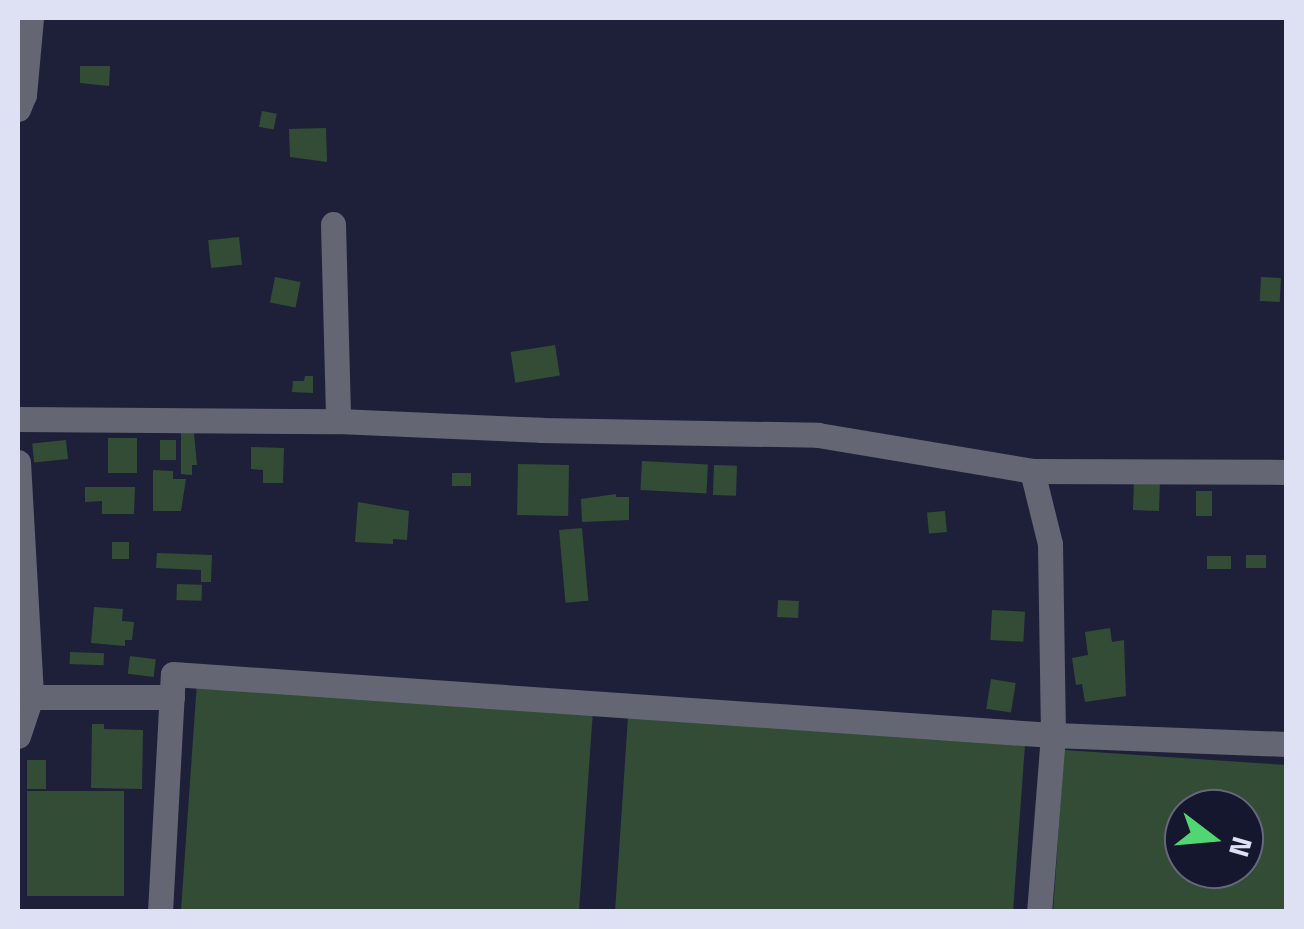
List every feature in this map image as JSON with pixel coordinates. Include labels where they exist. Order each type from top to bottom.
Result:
[{"type":"street","points":[[18,109],[24,94],[31,18]]},
{"type":"street","points":[[333,224],[338,420]]},
{"type":"street","points":[[18,419],[338,420],[541,430],[818,435],[1032,471],[1286,472]]},
{"type":"street","points":[[18,462],[31,697],[18,736]]},
{"type":"street","points":[[1032,471],[1050,544],[1054,734],[1038,912]]},
{"type":"street","points":[[160,912],[173,674],[1054,734],[1286,744]]},
{"type":"street","points":[[31,697],[172,697]]},
{"type":"building","points":[[80,66],[110,66],[109,86],[80,83]]},
{"type":"building","points":[[262,111],[277,114],[274,130],[259,127]]},
{"type":"building","points":[[326,128],[327,162],[290,157],[289,129]]},
{"type":"building","points":[[239,237],[242,265],[211,268],[208,240]]},
{"type":"building","points":[[275,277],[301,282],[296,307],[270,303]]},
{"type":"building","points":[[1261,277],[1281,278],[1280,302],[1260,301]]},
{"type":"building","points":[[555,345],[560,376],[515,383],[511,352]]},
{"type":"building","points":[[305,376],[313,376],[313,393],[292,392],[293,381],[304,381]]},
{"type":"building","points":[[181,433],[194,433],[197,465],[192,465],[192,475],[181,474]]},
{"type":"building","points":[[108,438],[137,438],[137,473],[108,473]]},
{"type":"building","points":[[66,440],[68,459],[34,462],[32,444]]},
{"type":"building","points":[[160,440],[176,440],[176,460],[160,460]]},
{"type":"building","points":[[251,447],[284,448],[283,483],[263,483],[263,470],[251,469]]},
{"type":"building","points":[[642,461],[708,464],[706,493],[640,490]]},
{"type":"building","points":[[518,464],[569,465],[568,516],[517,515]]},
{"type":"building","points":[[714,465],[737,466],[736,496],[713,495]]},
{"type":"building","points":[[153,470],[173,471],[173,479],[186,479],[181,511],[153,511]]},
{"type":"building","points":[[452,473],[471,473],[471,486],[452,486]]},
{"type":"building","points":[[1134,480],[1160,481],[1159,511],[1133,510]]},
{"type":"building","points":[[85,487],[135,487],[134,514],[102,514],[102,501],[85,502]]},
{"type":"building","points":[[1196,491],[1212,491],[1212,516],[1196,516]]},
{"type":"building","points":[[616,494],[629,497],[629,520],[582,522],[581,499]]},
{"type":"building","points":[[358,502],[409,511],[407,540],[393,539],[393,544],[355,542]]},
{"type":"building","points":[[945,511],[947,532],[929,533],[927,513]]},
{"type":"building","points":[[582,528],[588,601],[565,603],[559,530]]},
{"type":"building","points":[[112,542],[129,542],[129,559],[112,559]]},
{"type":"building","points":[[157,553],[212,555],[211,582],[201,582],[201,570],[156,568]]},
{"type":"building","points":[[1246,555],[1266,555],[1266,568],[1246,568]]},
{"type":"building","points":[[1207,556],[1231,556],[1231,569],[1207,569]]},
{"type":"building","points":[[177,584],[202,585],[201,601],[176,600]]},
{"type":"building","points":[[778,600],[799,601],[798,618],[777,617]]},
{"type":"building","points":[[94,607],[123,609],[122,621],[134,622],[132,640],[125,640],[125,646],[91,643]]},
{"type":"building","points":[[992,610],[1025,612],[1023,642],[990,640]]},
{"type":"building","points":[[1110,628],[1112,642],[1124,640],[1126,696],[1085,702],[1082,684],[1076,685],[1072,658],[1088,655],[1085,632]]},
{"type":"building","points":[[70,652],[104,653],[104,665],[70,664]]},
{"type":"building","points":[[130,656],[156,659],[154,677],[128,674]]},
{"type":"building","points":[[991,679],[1016,683],[1011,713],[986,709]]},
{"type":"building","points":[[197,682],[593,710],[579,912],[181,912]]},
{"type":"building","points":[[628,717],[1025,744],[1013,912],[615,912]]},
{"type":"building","points":[[92,724],[104,724],[104,729],[143,730],[142,789],[91,788]]},
{"type":"building","points":[[1064,750],[1286,765],[1286,912],[1053,912]]},
{"type":"building","points":[[27,760],[46,760],[46,789],[27,789]]},
{"type":"building","points":[[27,791],[124,791],[124,896],[27,896]]}]
